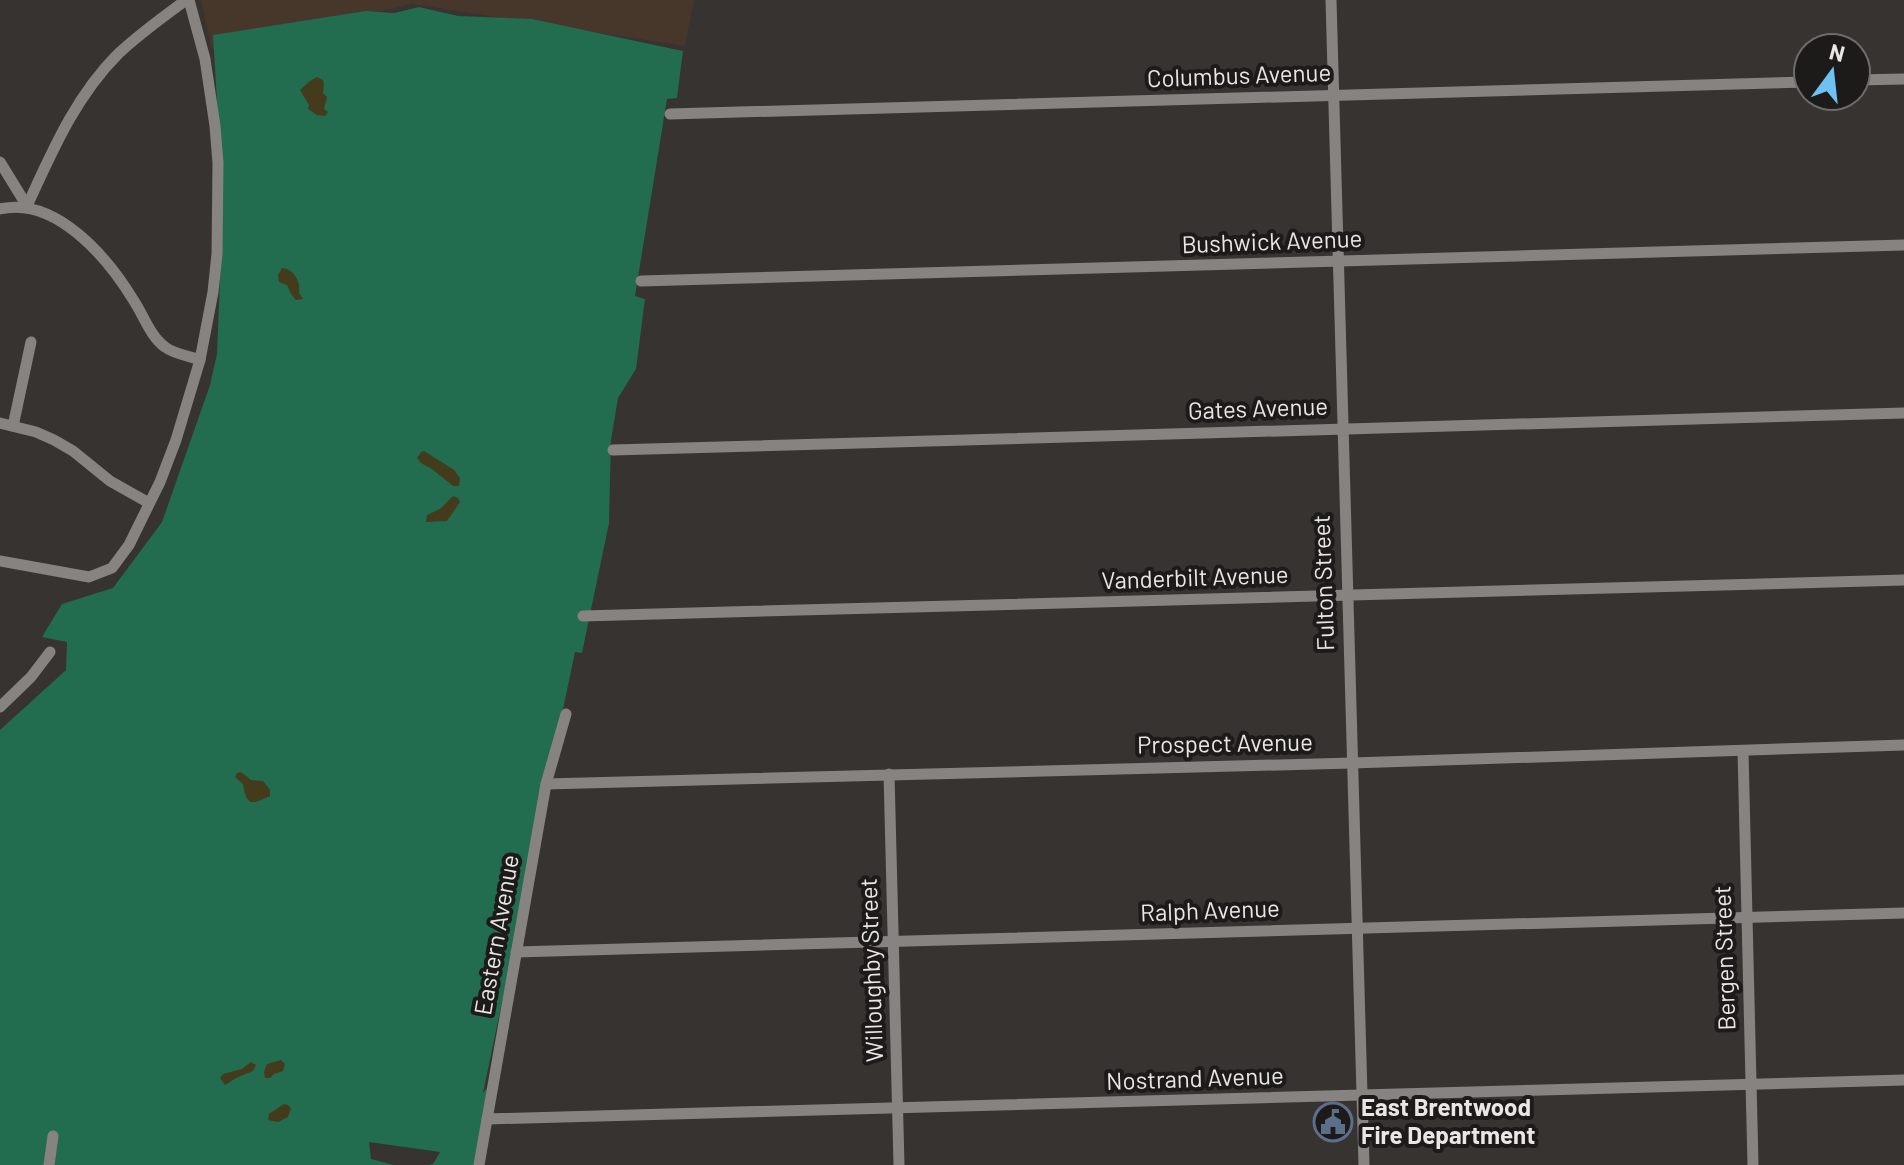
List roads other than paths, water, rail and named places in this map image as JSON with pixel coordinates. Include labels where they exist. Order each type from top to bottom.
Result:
[{"type":"street","points":[[0,561],[89,577],[112,568],[129,545],[160,482],[176,440],[200,360],[217,254],[218,163],[215,126],[205,59],[187,0],[140,34],[94,81],[57,139],[27,206]]},
{"type":"street","name":"Fulton Street","points":[[1331,0],[1364,1165]]},
{"type":"street","points":[[1872,80],[1904,79]]},
{"type":"street","name":"Columbus Avenue","points":[[670,114],[1792,82]]},
{"type":"street","points":[[0,162],[27,206]]},
{"type":"street","points":[[0,209],[27,206],[62,222],[89,244],[116,274],[151,332],[165,348],[200,360]]},
{"type":"street","name":"Bushwick Avenue","points":[[641,281],[1904,245]]},
{"type":"street","points":[[13,426],[31,342]]},
{"type":"street","name":"Gates Avenue","points":[[613,450],[1904,413]]},
{"type":"street","points":[[0,423],[54,440],[110,481],[149,503]]},
{"type":"street","name":"Vanderbilt Avenue","points":[[583,616],[1904,580]]},
{"type":"street","points":[[0,707],[31,677],[50,652]]},
{"type":"street","name":"Eastern Avenue","points":[[479,1165],[546,784],[566,714]]},
{"type":"street","name":"Prospect Avenue","points":[[546,784],[1904,745]]},
{"type":"street","name":"Bergen Street","points":[[1743,751],[1753,1165]]},
{"type":"street","name":"Willoughby Street","points":[[889,774],[899,1165]]},
{"type":"street","name":"Ralph Avenue","points":[[516,952],[1904,913]]},
{"type":"street","name":"Nostrand Avenue","points":[[487,1119],[1904,1080]]},
{"type":"street","points":[[49,1165],[53,1136]]},
{"type":"place","name":"East Brentwood Fire Department","points":[[1333,1122]]}]
